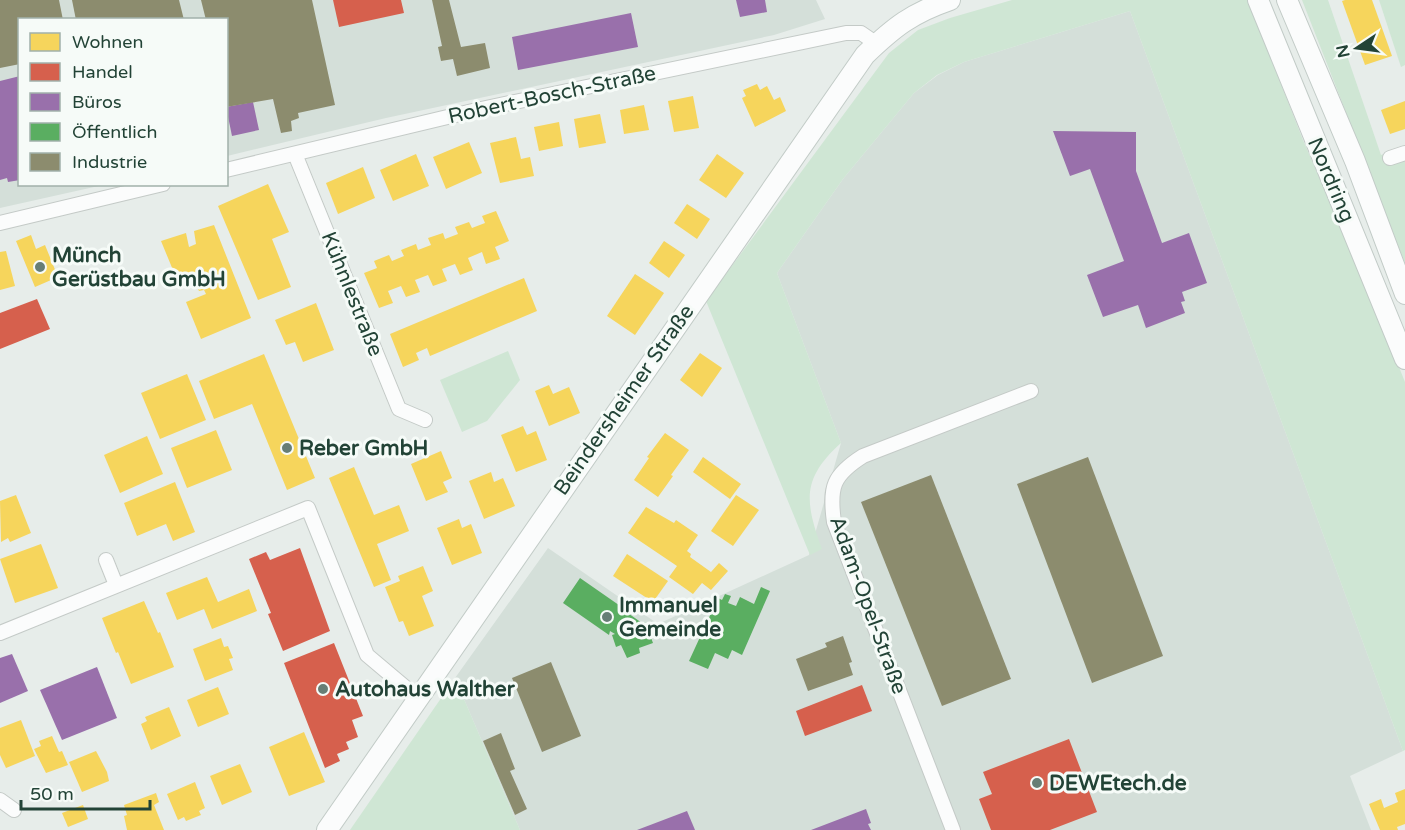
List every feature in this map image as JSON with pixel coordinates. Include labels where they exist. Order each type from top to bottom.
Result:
[{"type":"street","name":"Beindersheimer Straße","points":[[327,830],[794,154],[865,55],[909,17],[950,0]]},
{"type":"street","name":"Nordring","points":[[1258,0],[1405,359]]},
{"type":"street","name":"Nordring","points":[[1287,0],[1355,161],[1405,294]]},
{"type":"street","name":"Robert-Bosch-Straße","points":[[228,170],[481,110],[846,33],[861,33],[877,44]]},
{"type":"street","points":[[1390,158],[1405,153]]},
{"type":"street","name":"Kühnlestraße","points":[[295,154],[399,409],[425,420]]},
{"type":"street","points":[[0,223],[155,186]]},
{"type":"street","name":"Adam-Opel-Straße","points":[[953,830],[834,522],[831,503],[834,484],[846,466],[863,456],[1031,391]]},
{"type":"street","points":[[0,633],[308,508],[367,655],[418,698]]},
{"type":"street","points":[[106,560],[116,585]]},
{"type":"street","points":[[0,801],[14,810]]},
{"type":"shaded area","points":[[0,0],[816,0],[825,19],[774,35],[386,118],[228,156],[228,18],[18,18],[18,186],[99,186],[0,208]]},
{"type":"shaded area","points":[[1130,11],[1403,751],[1350,776],[1371,830],[520,830],[455,678],[548,548],[658,624],[809,555],[841,443],[777,273],[843,179],[914,93],[938,75],[964,62]]},
{"type":"green space","points":[[1012,0],[1248,0],[1303,140],[1405,382],[1405,750],[1403,751],[1130,11],[964,62],[937,75],[914,93],[843,179],[777,273],[841,443],[828,456],[813,480],[810,504],[822,549],[810,555],[706,301],[889,53],[918,30]]},
{"type":"green space","points":[[1302,0],[1328,0],[1381,155],[1405,146],[1405,263]]},
{"type":"green space","points":[[1379,0],[1405,0],[1405,65],[1401,67]]},
{"type":"green space","points":[[508,351],[520,380],[487,421],[462,432],[440,380]]},
{"type":"green space","points":[[455,678],[520,830],[350,830]]},
{"type":"building: Wohnen","points":[[1372,0],[1392,56],[1365,65],[1342,1]]},
{"type":"building: Wohnen","points":[[757,84],[760,90],[767,86],[774,100],[780,97],[786,111],[755,127],[742,98],[746,96],[743,90]]},
{"type":"building: Wohnen","points":[[693,96],[699,128],[674,132],[668,101]]},
{"type":"building: Wohnen","points":[[1405,101],[1405,129],[1390,134],[1381,110]]},
{"type":"building: Wohnen","points":[[644,105],[649,130],[624,134],[620,110]]},
{"type":"building: Wohnen","points":[[600,114],[606,143],[579,148],[574,119]]},
{"type":"building: Wohnen","points":[[559,122],[563,146],[539,151],[534,127]]},
{"type":"building: Wohnen","points":[[516,137],[521,159],[530,157],[534,176],[500,183],[490,143]]},
{"type":"building: Wohnen","points":[[469,142],[482,173],[446,189],[433,157]]},
{"type":"building: Wohnen","points":[[416,154],[429,186],[393,201],[380,170]]},
{"type":"building: Wohnen","points":[[717,154],[744,173],[726,198],[699,180]]},
{"type":"building: Wohnen","points":[[363,167],[375,198],[338,214],[326,183]]},
{"type":"building: Wohnen","points":[[268,184],[289,232],[272,239],[291,287],[258,300],[218,206]]},
{"type":"building: Wohnen","points":[[687,204],[710,219],[697,239],[674,223]]},
{"type":"building: Wohnen","points":[[496,211],[509,241],[495,247],[500,259],[486,264],[482,252],[468,258],[473,270],[460,275],[455,264],[442,269],[447,281],[433,286],[428,275],[415,280],[420,292],[406,297],[401,286],[388,291],[393,303],[379,308],[364,273],[377,268],[374,261],[389,255],[392,261],[404,256],[401,250],[416,244],[418,250],[431,245],[428,238],[443,233],[445,239],[458,234],[455,227],[469,222],[472,228],[485,223],[482,216]]},
{"type":"building: Wohnen","points":[[214,225],[251,318],[201,339],[186,302],[206,294],[204,290],[199,291],[197,287],[201,283],[199,279],[180,287],[161,241],[186,233],[189,247],[196,244],[194,231]]},
{"type":"building: Wohnen","name":"Münch Gerüstbau GmbH","points":[[31,235],[36,249],[45,245],[58,277],[35,287],[16,241]]},
{"type":"building: Wohnen","points":[[664,241],[685,255],[669,278],[649,263]]},
{"type":"building: Wohnen","points":[[6,251],[15,286],[0,290],[0,252]]},
{"type":"building: Wohnen","points":[[635,274],[664,293],[635,335],[607,316]]},
{"type":"building: Wohnen","points":[[524,278],[537,311],[430,356],[427,348],[416,353],[419,360],[403,367],[390,334]]},
{"type":"building: Wohnen","points":[[316,303],[334,350],[303,362],[295,342],[286,345],[275,320]]},
{"type":"building: Wohnen","points":[[700,353],[722,368],[702,397],[680,380]]},
{"type":"building: Wohnen","name":"Reber GmbH","points":[[264,354],[315,478],[287,490],[252,404],[214,419],[199,381]]},
{"type":"building: Wohnen","points":[[187,374],[206,420],[160,439],[141,393]]},
{"type":"building: Wohnen","points":[[549,385],[553,394],[569,387],[580,413],[549,426],[535,391]]},
{"type":"building: Wohnen","points":[[523,426],[527,435],[536,431],[547,460],[516,472],[501,435]]},
{"type":"building: Wohnen","points":[[216,430],[232,470],[187,488],[171,448]]},
{"type":"building: Wohnen","points":[[665,433],[689,450],[658,497],[634,480],[649,458],[647,457]]},
{"type":"building: Wohnen","points":[[147,436],[163,474],[120,493],[104,455]]},
{"type":"building: Wohnen","points":[[441,451],[452,478],[443,482],[448,492],[426,501],[411,464]]},
{"type":"building: Wohnen","points":[[703,457],[741,484],[730,499],[693,472]]},
{"type":"building: Wohnen","points":[[354,467],[374,515],[399,505],[409,531],[377,544],[391,580],[374,587],[329,478]]},
{"type":"building: Wohnen","points":[[491,472],[494,482],[503,478],[515,506],[484,519],[469,481]]},
{"type":"building: Wohnen","points":[[175,482],[195,532],[173,541],[166,524],[137,536],[124,503]]},
{"type":"building: Wohnen","points":[[16,495],[31,533],[10,542],[8,538],[1,542],[0,501]]},
{"type":"building: Wohnen","points":[[736,495],[759,510],[733,546],[711,531]]},
{"type":"building: Wohnen","points":[[646,507],[674,523],[676,520],[698,535],[687,551],[691,554],[690,557],[711,572],[719,563],[728,571],[711,590],[702,583],[693,594],[669,577],[677,566],[628,533]]},
{"type":"building: Wohnen","points":[[459,519],[462,528],[471,524],[482,553],[452,565],[437,528]]},
{"type":"building: Wohnen","points":[[41,544],[58,588],[15,603],[0,559]]},
{"type":"building: Wohnen","points":[[627,554],[668,581],[653,602],[613,576]]},
{"type":"building: Wohnen","points":[[423,566],[433,591],[422,596],[434,626],[409,636],[403,621],[399,622],[385,587],[400,581],[398,576]]},
{"type":"building: Wohnen","points":[[207,577],[218,602],[249,589],[257,611],[212,629],[204,609],[177,620],[166,593]]},
{"type":"building: Wohnen","points":[[144,601],[174,667],[131,684],[102,618]]},
{"type":"building: Wohnen","points":[[221,638],[224,647],[228,646],[233,658],[229,659],[233,670],[205,681],[193,649]]},
{"type":"building: Wohnen","points":[[218,687],[229,714],[198,727],[187,700]]},
{"type":"building: Wohnen","points":[[169,707],[181,736],[151,750],[141,724],[147,721],[145,717]]},
{"type":"building: Wohnen","points":[[21,720],[35,756],[6,768],[0,755],[0,728]]},
{"type":"building: Wohnen","points":[[304,732],[325,782],[289,796],[269,747]]},
{"type":"building: Wohnen","points":[[52,736],[68,765],[46,773],[34,749],[41,746],[39,741]]},
{"type":"building: Wohnen","points":[[96,751],[109,781],[82,792],[69,762]]},
{"type":"building: Wohnen","points":[[240,764],[252,792],[222,805],[210,776]]},
{"type":"building: Wohnen","points":[[195,782],[205,808],[199,811],[201,815],[186,821],[184,817],[178,820],[167,794]]},
{"type":"building: Wohnen","points":[[1405,789],[1405,824],[1397,827],[1398,830],[1380,830],[1369,804],[1381,799],[1384,808],[1398,802],[1395,793]]},
{"type":"building: Wohnen","points":[[156,793],[159,802],[154,805],[164,830],[127,830],[124,805]]},
{"type":"building: Wohnen","points":[[83,805],[88,819],[68,827],[62,813]]},
{"type":"building: Handel","points":[[333,0],[401,0],[404,13],[339,27]]},
{"type":"building: Handel","points":[[37,299],[50,329],[0,349],[0,313]]},
{"type":"building: Handel","points":[[300,548],[330,631],[283,651],[268,614],[271,613],[249,559],[266,552],[270,560]]},
{"type":"building: Handel","name":"Autohaus Walther","points":[[334,643],[363,716],[352,720],[358,737],[346,742],[349,749],[337,754],[340,761],[325,768],[284,663]]},
{"type":"building: Handel","points":[[862,685],[872,711],[805,736],[796,711]]},
{"type":"building: Handel","name":"DEWEtech.de","points":[[1069,739],[1097,812],[1050,830],[991,830],[979,799],[992,794],[983,772]]},
{"type":"building: Büros","points":[[736,0],[765,0],[767,12],[740,17]]},
{"type":"building: Büros","points":[[631,13],[638,47],[518,70],[512,37]]},
{"type":"building: Büros","points":[[18,76],[18,180],[8,182],[7,178],[0,180],[0,81]]},
{"type":"building: Büros","points":[[253,102],[259,130],[232,136],[228,107]]},
{"type":"building: Büros","points":[[1053,131],[1136,132],[1136,171],[1162,243],[1189,233],[1207,283],[1182,292],[1185,301],[1181,302],[1185,313],[1146,328],[1138,305],[1103,317],[1087,275],[1124,261],[1090,169],[1070,176]]},
{"type":"building: Büros","points":[[12,654],[28,691],[0,703],[0,658]]},
{"type":"building: Büros","points":[[97,667],[117,718],[62,740],[40,690]]},
{"type":"building: Büros","points":[[866,809],[871,830],[811,830]]},
{"type":"building: Büros","points":[[687,811],[695,830],[637,830]]},
{"type":"building: Öffentlich","name":"Immanuel Gemeinde","points":[[580,578],[642,623],[645,622],[653,643],[639,648],[640,653],[627,658],[621,645],[616,647],[612,635],[615,634],[610,631],[609,635],[563,603]]},
{"type":"building: Öffentlich","points":[[761,587],[770,591],[742,655],[732,650],[728,659],[715,653],[708,669],[689,661],[718,598],[722,600],[725,594],[731,596],[728,603],[736,606],[740,597],[754,604]]},
{"type":"building: Industrie","points":[[0,0],[59,0],[63,18],[18,18],[18,64],[0,68]]},
{"type":"building: Industrie","points":[[72,0],[179,0],[184,18],[76,18]]},
{"type":"building: Industrie","points":[[201,0],[312,0],[335,105],[298,113],[299,118],[291,121],[292,131],[281,133],[273,99],[228,107],[228,18],[206,18]]},
{"type":"building: Industrie","points":[[432,0],[449,0],[461,47],[485,43],[490,68],[457,76],[453,59],[441,61],[438,47],[442,46]]},
{"type":"building: Industrie","points":[[1088,457],[1163,656],[1092,683],[1017,484]]},
{"type":"building: Industrie","points":[[931,475],[1011,679],[942,706],[861,502]]},
{"type":"building: Industrie","points":[[843,636],[852,662],[849,663],[853,675],[808,691],[796,659],[827,647],[825,643]]},
{"type":"building: Industrie","points":[[551,662],[581,736],[542,752],[512,678]]},
{"type":"building: Industrie","points":[[501,733],[515,769],[510,771],[527,809],[515,815],[483,741]]},
{"type":"place","name":"Münch Gerüstbau GmbH","points":[[40,267]]},
{"type":"place","name":"Reber GmbH","points":[[287,448]]},
{"type":"place","name":"Immanuel Gemeinde","points":[[607,617]]},
{"type":"place","name":"Autohaus Walther","points":[[323,689]]},
{"type":"place","name":"DEWEtech.de","points":[[1037,783]]}]
